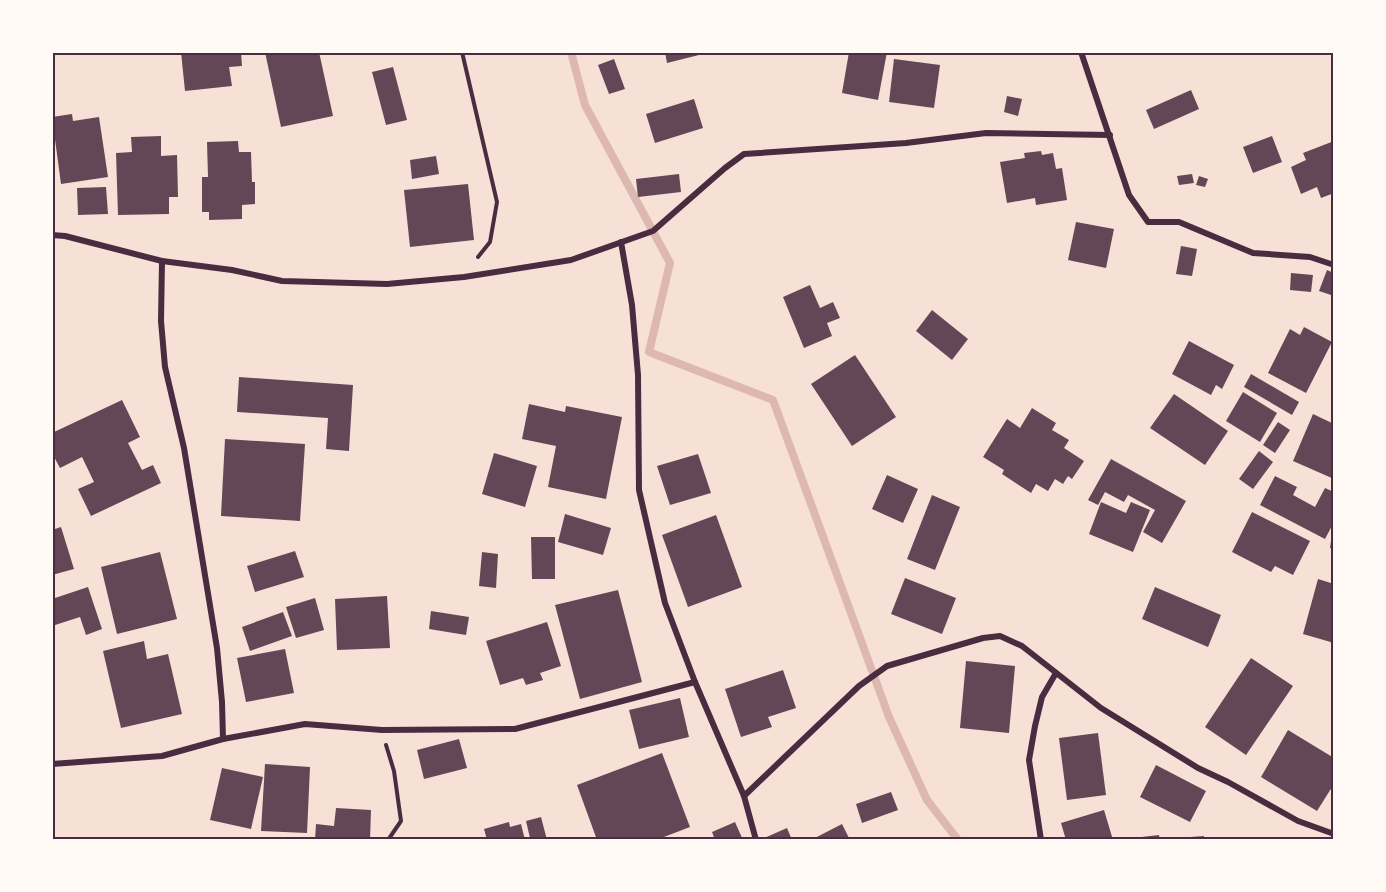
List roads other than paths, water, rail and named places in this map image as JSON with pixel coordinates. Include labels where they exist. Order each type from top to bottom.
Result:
[{"type":"street","points":[[1081,52],[1129,195],[1148,222],[1179,222],[1253,253],[1310,257],[1334,265]]},
{"type":"street","points":[[52,235],[162,261],[232,270],[282,281],[387,284],[464,277],[571,260],[653,231],[744,154],[906,143],[986,133],[1110,135]]},
{"type":"street","points":[[621,242],[632,306],[638,375],[639,490],[665,603],[695,682],[744,796],[756,840]]},
{"type":"street","points":[[162,261],[161,321],[165,367],[184,448],[215,636],[222,702],[223,739]]},
{"type":"street","points":[[744,796],[860,686],[887,666],[1000,636],[1022,646],[1101,708],[1198,768],[1298,821],[1334,834]]},
{"type":"street","points":[[1041,840],[1029,760],[1042,698],[1056,673]]},
{"type":"street","points":[[52,764],[162,756],[223,739],[305,724],[382,730],[514,729],[695,682]]},
{"type":"waterway","points":[[571,52],[585,105],[670,263],[649,352],[773,400],[889,717],[927,800],[958,840]]}]
